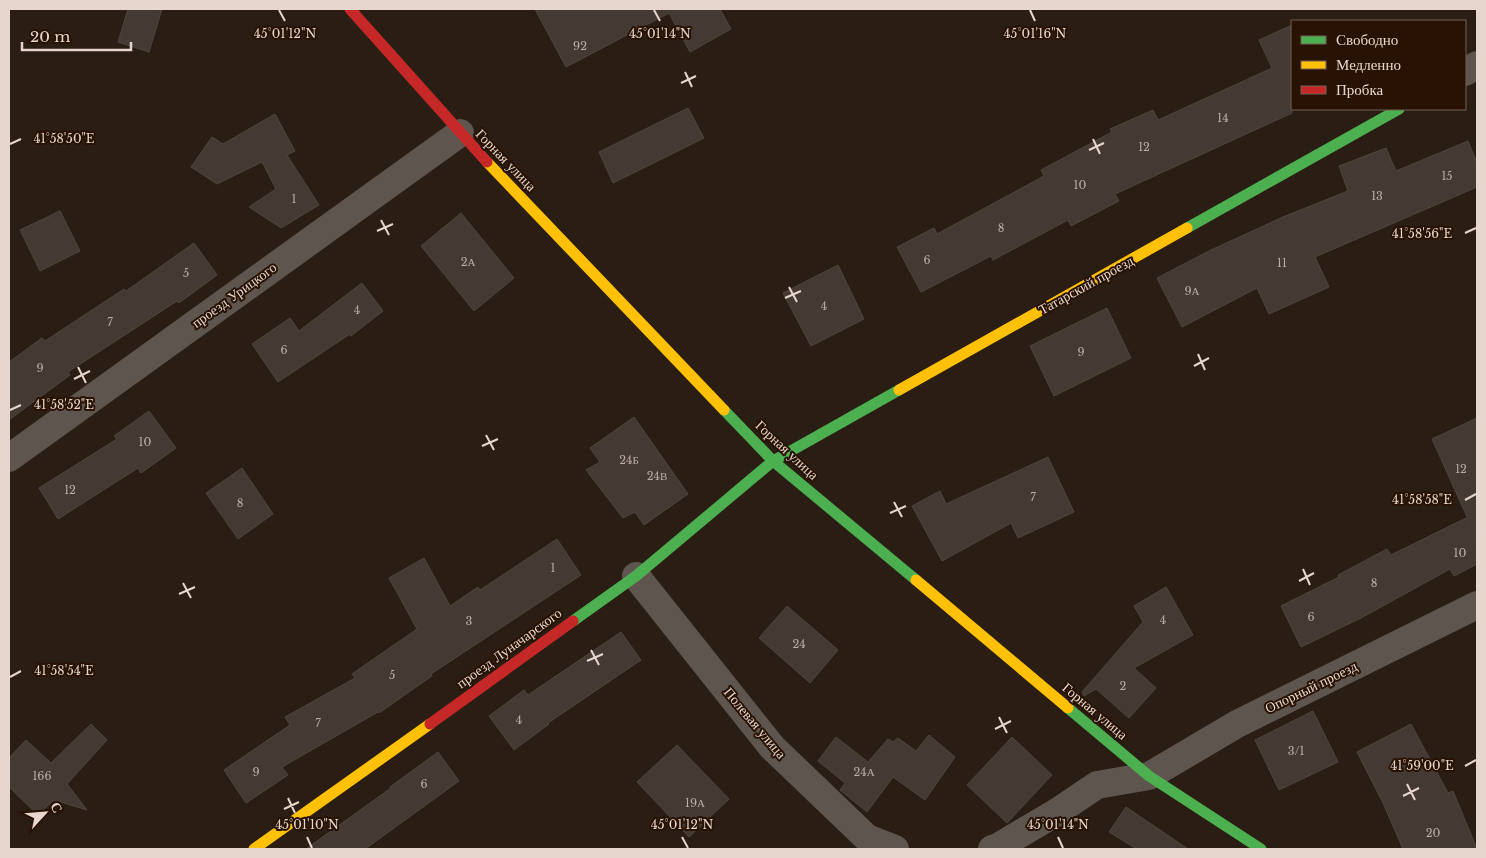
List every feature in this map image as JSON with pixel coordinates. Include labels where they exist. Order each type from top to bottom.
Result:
[{"type":"street","name":"Горная улица","points":[[358,12],[460,133],[773,461],[1149,776],[1261,849]]},
{"type":"street","points":[[1466,71],[1477,64]]},
{"type":"street","name":"Татарский проезд","points":[[773,461],[1397,110]]},
{"type":"street","name":"проезд Урицкого","points":[[9,458],[460,133]]},
{"type":"street","name":"проезд Луначарского","points":[[254,849],[636,576],[773,461]]},
{"type":"street","name":"Полевая улица","points":[[636,576],[772,747],[867,838],[895,849]]},
{"type":"street","name":"Опорный проезд","points":[[1149,776],[1237,724],[1477,605]]},
{"type":"street","points":[[992,849],[998,848],[1097,785],[1149,776]]},
{"type":"building","points":[[128,9],[162,9],[149,52],[118,42]]},
{"type":"building","points":[[535,9],[720,9],[731,29],[690,52],[669,13],[566,67]]},
{"type":"building","points":[[1291,25],[1292,113],[1115,194],[1119,201],[1071,226],[1068,220],[993,260],[991,256],[921,292],[897,247],[934,228],[937,234],[1044,176],[1041,170],[1112,132],[1110,129],[1153,110],[1158,120],[1272,68],[1259,40]]},
{"type":"building","points":[[688,108],[704,138],[613,183],[599,152]]},
{"type":"building","points":[[275,114],[295,151],[287,155],[319,205],[281,228],[249,207],[276,189],[262,162],[217,184],[191,167],[212,137],[223,144]]},
{"type":"building","points":[[1468,141],[1477,163],[1477,187],[1315,257],[1329,287],[1269,314],[1257,288],[1182,327],[1157,278],[1211,250],[1283,217],[1348,191],[1339,166],[1386,148],[1396,171]]},
{"type":"building","points":[[60,211],[80,251],[40,271],[20,230]]},
{"type":"building","points":[[461,213],[514,278],[474,311],[421,246]]},
{"type":"building","points":[[194,243],[217,275],[179,303],[177,301],[68,372],[70,375],[9,420],[9,362],[42,338],[45,341],[124,289],[126,291]]},
{"type":"building","points":[[838,265],[864,319],[811,346],[783,293]]},
{"type":"building","points":[[362,283],[383,311],[351,336],[350,334],[278,382],[252,344],[290,318],[299,331]]},
{"type":"building","points":[[1107,308],[1131,358],[1054,396],[1030,346]]},
{"type":"building","points":[[149,411],[176,448],[141,473],[138,468],[58,519],[39,488],[117,439],[114,436]]},
{"type":"building","points":[[634,417],[688,494],[644,525],[635,512],[623,518],[586,470],[600,462],[590,448]]},
{"type":"building","points":[[1477,418],[1477,539],[1432,439]]},
{"type":"building","points":[[1048,457],[1074,512],[1018,538],[1011,523],[942,561],[912,506],[940,491],[946,504]]},
{"type":"building","points":[[242,468],[273,514],[238,539],[206,493]]},
{"type":"building","points":[[1466,518],[1477,542],[1477,564],[1454,576],[1450,569],[1361,618],[1301,647],[1281,606],[1339,577],[1338,575],[1387,549],[1391,555]]},
{"type":"building","points":[[557,539],[581,575],[431,674],[432,676],[379,713],[282,767],[288,775],[246,803],[224,770],[290,725],[285,717],[355,678],[352,674],[417,629],[389,578],[424,558],[450,606],[478,587],[480,590]]},
{"type":"building","points":[[1166,587],[1193,635],[1134,668],[1156,688],[1129,718],[1096,689],[1084,696],[1082,692],[1143,622],[1134,606]]},
{"type":"building","points":[[787,606],[838,650],[810,683],[759,638]]},
{"type":"building","points":[[621,632],[641,660],[548,723],[514,750],[489,716],[524,690],[528,695]]},
{"type":"building","points":[[1313,711],[1338,762],[1279,790],[1255,740]]},
{"type":"building","points":[[91,724],[107,740],[67,784],[87,810],[54,800],[38,815],[9,787],[9,758],[26,740],[51,763]]},
{"type":"building","points":[[1411,724],[1448,793],[1453,791],[1477,849],[1403,849],[1383,803],[1357,752]]},
{"type":"building","points":[[929,735],[955,757],[925,800],[893,777],[867,812],[840,790],[845,783],[818,761],[836,737],[868,762],[888,739],[893,742],[898,738],[916,751]]},
{"type":"building","points":[[1012,737],[1052,775],[1007,823],[967,785]]},
{"type":"building","points":[[677,745],[729,799],[689,837],[637,782]]},
{"type":"building","points":[[438,752],[459,781],[365,849],[306,849],[391,788]]},
{"type":"building","points":[[1126,807],[1188,849],[1137,849],[1109,832]]},
{"type":"traffic: fast","points":[[1187,228],[1397,110]]},
{"type":"traffic: fast","points":[[573,621],[636,576],[773,461],[899,390]]},
{"type":"traffic: fast","points":[[724,410],[773,461],[916,580]]},
{"type":"traffic: fast","points":[[1068,708],[1149,776],[1261,849]]},
{"type":"traffic: slow","points":[[487,162],[724,410]]},
{"type":"traffic: slow","points":[[899,390],[1187,228]]},
{"type":"traffic: slow","points":[[916,580],[1068,708]]},
{"type":"traffic: slow","points":[[254,849],[430,724]]},
{"type":"traffic: jam","points":[[350,9],[487,162]]},
{"type":"traffic: jam","points":[[430,724],[573,621]]}]
